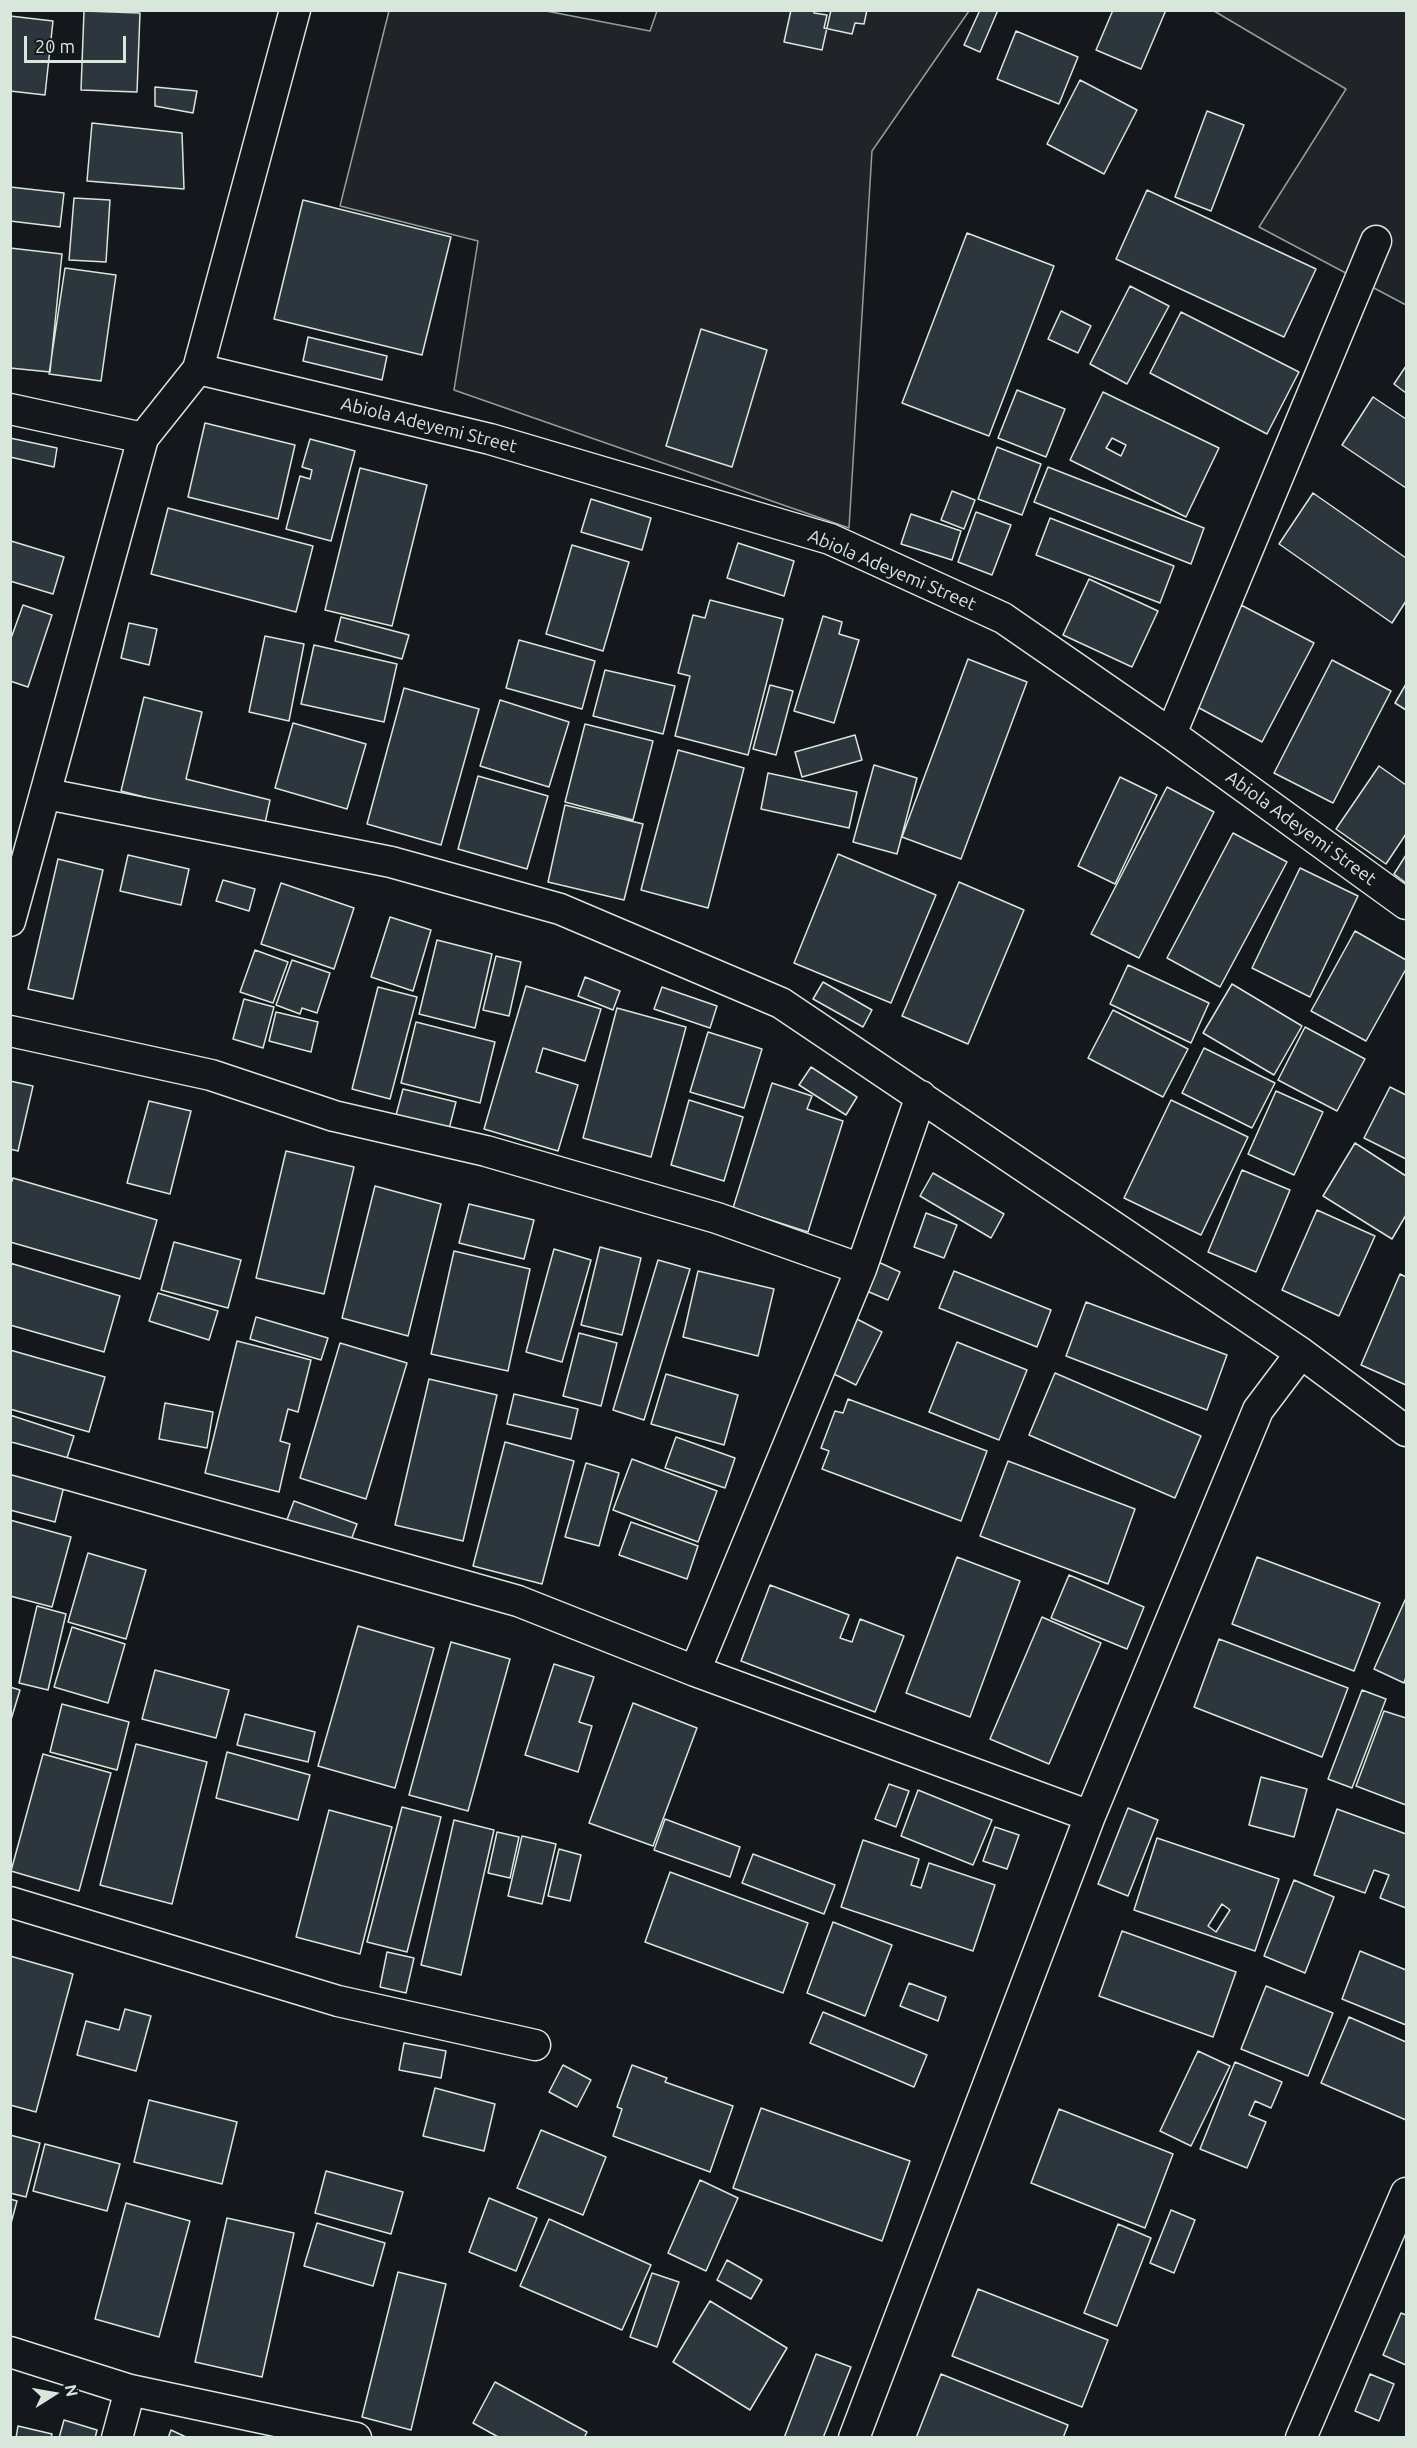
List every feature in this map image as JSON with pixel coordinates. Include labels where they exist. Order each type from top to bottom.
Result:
[{"type":"street","points":[[10,921],[47,794],[142,438],[198,369],[296,10]]},
{"type":"street","points":[[1171,734],[1376,241]]},
{"type":"street","name":"Abiola Adeyemi Street","points":[[198,369],[490,439],[830,539],[1003,618],[1171,734],[1407,904]]},
{"type":"street","points":[[10,409],[142,438]]},
{"type":"street","points":[[47,794],[391,862],[560,909],[782,1003],[1301,1353],[1407,1431]]},
{"type":"street","points":[[10,1031],[211,1075],[334,1116],[486,1151],[717,1218],[861,1269]]},
{"type":"street","points":[[695,1671],[861,1269],[921,1096]]},
{"type":"street","points":[[854,2438],[1090,1816],[1258,1410],[1301,1353]]},
{"type":"street","points":[[10,1458],[518,1600],[695,1671],[1090,1816]]},
{"type":"street","points":[[10,1902],[338,2001],[534,2045]]},
{"type":"street","points":[[1301,2438],[1407,2193]]},
{"type":"street","points":[[10,2352],[130,2390],[356,2438]]},
{"type":"street","points":[[117,2438],[130,2390]]},
{"type":"shaded area","points":[[389,11],[546,11],[650,31],[657,11],[969,11],[872,151],[849,528],[454,390],[478,241],[340,206]]},
{"type":"shaded area","points":[[1214,11],[1406,11],[1406,305],[1259,227],[1346,89]]},
{"type":"building","points":[[791,10],[831,10],[822,50],[784,42]]},
{"type":"building","points":[[814,10],[867,10],[864,24],[855,23],[852,34],[824,28],[827,15],[814,13]]},
{"type":"building","points":[[980,10],[998,10],[980,52],[964,45]]},
{"type":"building","points":[[1113,10],[1166,10],[1141,69],[1096,50]]},
{"type":"building","points":[[84,11],[140,13],[137,92],[81,90]]},
{"type":"building","points":[[10,16],[53,21],[45,95],[10,91]]},
{"type":"building","points":[[1016,31],[1078,57],[1059,104],[997,79]]},
{"type":"building","points":[[1080,80],[1137,110],[1104,174],[1047,144]]},
{"type":"building","points":[[155,87],[197,91],[193,113],[155,106]]},
{"type":"building","points":[[1207,111],[1244,125],[1211,211],[1175,197]]},
{"type":"building","points":[[92,123],[182,133],[184,189],[87,181]]},
{"type":"building","points":[[10,187],[64,193],[60,227],[10,221]]},
{"type":"building","points":[[1147,190],[1316,269],[1284,337],[1116,259]]},
{"type":"building","points":[[74,198],[110,200],[106,262],[69,260]]},
{"type":"building","points":[[303,200],[451,237],[422,355],[274,319]]},
{"type":"building","points":[[967,233],[1054,266],[989,436],[902,403]]},
{"type":"building","points":[[10,248],[62,254],[50,372],[10,368]]},
{"type":"building","points":[[65,268],[116,275],[101,381],[49,374]]},
{"type":"building","points":[[1130,286],[1169,306],[1127,384],[1090,364]]},
{"type":"building","points":[[1061,311],[1091,326],[1078,353],[1048,339]]},
{"type":"building","points":[[1181,312],[1299,372],[1267,434],[1150,373]]},
{"type":"building","points":[[701,329],[767,350],[732,467],[666,446]]},
{"type":"building","points":[[308,337],[387,356],[382,380],[303,361]]},
{"type":"building","points":[[1406,366],[1406,393],[1394,384]]},
{"type":"building","points":[[1017,390],[1065,409],[1046,457],[998,438]]},
{"type":"building","points":[[1103,392],[1219,448],[1186,517],[1070,460]],"holes":[[[1112,438],[1126,445],[1121,456],[1106,448]]]},
{"type":"building","points":[[1373,397],[1406,419],[1406,488],[1342,445]]},
{"type":"building","points":[[205,423],[295,445],[278,519],[188,497]]},
{"type":"building","points":[[10,438],[57,448],[54,467],[10,457]]},
{"type":"building","points":[[310,439],[355,451],[331,541],[286,529],[300,476],[310,479],[312,470],[302,467]]},
{"type":"building","points":[[997,447],[1041,464],[1022,515],[978,499]]},
{"type":"building","points":[[1048,467],[1204,528],[1191,564],[1034,502]]},
{"type":"building","points":[[360,468],[427,485],[392,626],[325,610]]},
{"type":"building","points":[[952,491],[975,500],[964,529],[941,520]]},
{"type":"building","points":[[1313,493],[1406,558],[1406,601],[1392,623],[1279,544]]},
{"type":"building","points":[[591,499],[651,518],[642,550],[581,532]]},
{"type":"building","points":[[168,508],[313,546],[296,612],[151,574]]},
{"type":"building","points":[[976,512],[1011,525],[992,575],[958,562]]},
{"type":"building","points":[[911,514],[961,531],[952,560],[901,544]]},
{"type":"building","points":[[1050,518],[1174,566],[1160,603],[1036,555]]},
{"type":"building","points":[[11,541],[64,557],[53,594],[10,581]]},
{"type":"building","points":[[738,543],[794,561],[784,596],[727,578]]},
{"type":"building","points":[[572,545],[629,562],[603,651],[546,634]]},
{"type":"building","points":[[1089,579],[1158,611],[1132,667],[1063,635]]},
{"type":"building","points":[[710,600],[783,619],[748,755],[675,736],[690,676],[678,673],[693,615],[705,618]]},
{"type":"building","points":[[23,605],[52,615],[28,687],[10,681],[10,641]]},
{"type":"building","points":[[1241,605],[1314,643],[1262,742],[1190,703]]},
{"type":"building","points":[[823,616],[842,622],[839,634],[859,640],[834,723],[794,711]]},
{"type":"building","points":[[341,617],[409,635],[402,659],[335,641]]},
{"type":"building","points":[[129,623],[157,629],[149,665],[121,658]]},
{"type":"building","points":[[265,636],[304,644],[289,721],[249,712]]},
{"type":"building","points":[[519,640],[595,661],[582,709],[506,688]]},
{"type":"building","points":[[314,645],[397,664],[384,722],[301,704]]},
{"type":"building","points":[[968,659],[1027,682],[961,859],[902,837]]},
{"type":"building","points":[[1332,660],[1391,691],[1333,803],[1274,773]]},
{"type":"building","points":[[605,670],[675,686],[663,734],[593,716]]},
{"type":"building","points":[[1406,684],[1406,710],[1395,703]]},
{"type":"building","points":[[770,685],[793,691],[776,755],[753,749]]},
{"type":"building","points":[[404,688],[479,709],[441,845],[367,824]]},
{"type":"building","points":[[144,697],[202,712],[186,779],[270,800],[264,828],[121,791]]},
{"type":"building","points":[[500,700],[569,722],[549,787],[480,766]]},
{"type":"building","points":[[293,723],[366,744],[347,809],[275,788]]},
{"type":"building","points":[[585,724],[653,741],[633,820],[565,802]]},
{"type":"building","points":[[855,735],[862,760],[802,777],[795,752]]},
{"type":"building","points":[[678,750],[744,768],[708,908],[641,890]]},
{"type":"building","points":[[874,765],[917,778],[897,854],[853,842]]},
{"type":"building","points":[[1379,766],[1406,785],[1406,834],[1386,864],[1336,829]]},
{"type":"building","points":[[768,773],[857,792],[849,828],[761,809]]},
{"type":"building","points":[[478,776],[548,796],[527,869],[458,849]]},
{"type":"building","points":[[1120,777],[1157,795],[1115,884],[1078,866]]},
{"type":"building","points":[[1167,787],[1214,812],[1139,958],[1091,934]]},
{"type":"building","points":[[565,805],[643,824],[624,900],[548,882]]},
{"type":"building","points":[[1233,833],[1287,862],[1220,987],[1167,958]]},
{"type":"building","points":[[838,854],[936,895],[891,1003],[794,963]]},
{"type":"building","points":[[128,855],[189,869],[181,905],[120,891]]},
{"type":"building","points":[[1406,855],[1406,883],[1394,874]]},
{"type":"building","points":[[58,859],[103,870],[73,999],[28,989]]},
{"type":"building","points":[[1300,868],[1358,896],[1310,997],[1252,968]]},
{"type":"building","points":[[223,880],[255,889],[249,911],[216,901]]},
{"type":"building","points":[[959,882],[1024,910],[968,1044],[902,1016]]},
{"type":"building","points":[[281,883],[354,908],[334,969],[261,944]]},
{"type":"building","points":[[390,917],[431,930],[413,991],[371,977]]},
{"type":"building","points":[[1355,931],[1406,960],[1406,969],[1366,1041],[1311,1011]]},
{"type":"building","points":[[437,940],[492,954],[475,1028],[419,1014]]},
{"type":"building","points":[[255,950],[288,962],[273,1003],[240,992]]},
{"type":"building","points":[[496,956],[521,962],[509,1016],[483,1010]]},
{"type":"building","points":[[292,960],[330,973],[317,1013],[302,1008],[300,1014],[276,1005]]},
{"type":"building","points":[[1128,965],[1209,1003],[1191,1043],[1110,1004]]},
{"type":"building","points":[[585,977],[620,991],[613,1010],[578,996]]},
{"type":"building","points":[[823,982],[872,1010],[863,1027],[813,999]]},
{"type":"building","points":[[1232,984],[1302,1026],[1274,1075],[1203,1033]]},
{"type":"building","points":[[526,986],[601,1009],[585,1061],[543,1048],[536,1072],[578,1085],[558,1151],[484,1129]]},
{"type":"building","points":[[378,987],[417,997],[390,1099],[352,1089]]},
{"type":"building","points":[[662,987],[717,1006],[710,1028],[654,1009]]},
{"type":"building","points":[[244,999],[274,1007],[263,1048],[233,1039]]},
{"type":"building","points":[[617,1008],[686,1027],[651,1157],[583,1138]]},
{"type":"building","points":[[1113,1010],[1188,1049],[1163,1097],[1088,1058]]},
{"type":"building","points":[[276,1012],[318,1022],[311,1052],[269,1041]]},
{"type":"building","points":[[416,1022],[495,1042],[480,1103],[401,1083]]},
{"type":"building","points":[[1305,1027],[1365,1059],[1337,1111],[1278,1080]]},
{"type":"building","points":[[708,1032],[762,1049],[744,1108],[690,1092]]},
{"type":"building","points":[[1204,1048],[1275,1083],[1252,1128],[1182,1093]]},
{"type":"building","points":[[811,1067],[857,1097],[846,1115],[799,1085]]},
{"type":"building","points":[[10,1081],[33,1086],[18,1151],[10,1149]]},
{"type":"building","points":[[772,1083],[812,1096],[807,1109],[843,1121],[808,1232],[733,1208]]},
{"type":"building","points":[[1390,1087],[1406,1095],[1406,1159],[1364,1138]]},
{"type":"building","points":[[403,1089],[456,1102],[449,1129],[396,1115]]},
{"type":"building","points":[[1276,1091],[1323,1112],[1294,1175],[1248,1154]]},
{"type":"building","points":[[689,1100],[743,1117],[724,1181],[671,1165]]},
{"type":"building","points":[[1171,1100],[1248,1137],[1201,1235],[1124,1198]]},
{"type":"building","points":[[149,1101],[191,1111],[170,1194],[127,1183]]},
{"type":"building","points":[[1355,1143],[1406,1176],[1406,1215],[1392,1239],[1323,1196]]},
{"type":"building","points":[[286,1151],[354,1167],[324,1294],[256,1278]]},
{"type":"building","points":[[1242,1170],[1290,1190],[1256,1272],[1208,1252]]},
{"type":"building","points":[[933,1173],[1004,1214],[991,1238],[920,1196]]},
{"type":"building","points":[[13,1178],[157,1220],[140,1279],[10,1242],[10,1186]]},
{"type":"building","points":[[375,1186],[441,1204],[408,1336],[342,1318]]},
{"type":"building","points":[[469,1204],[534,1220],[524,1259],[459,1243]]},
{"type":"building","points":[[1317,1210],[1375,1236],[1339,1316],[1282,1290]]},
{"type":"building","points":[[926,1213],[957,1225],[944,1258],[914,1247]]},
{"type":"building","points":[[174,1242],[241,1260],[228,1308],[161,1290]]},
{"type":"building","points":[[600,1247],[641,1258],[622,1335],[581,1325]]},
{"type":"building","points":[[554,1249],[591,1260],[562,1362],[526,1352]]},
{"type":"building","points":[[454,1251],[530,1269],[508,1371],[431,1354]]},
{"type":"building","points":[[658,1260],[690,1269],[644,1420],[613,1410]]},
{"type":"building","points":[[874,1260],[900,1272],[888,1300],[862,1289]]},
{"type":"building","points":[[10,1263],[120,1296],[104,1352],[10,1325]]},
{"type":"building","points":[[698,1271],[774,1289],[758,1356],[683,1337]]},
{"type":"building","points":[[954,1271],[1051,1310],[1037,1347],[939,1308]]},
{"type":"building","points":[[1400,1274],[1406,1277],[1406,1385],[1361,1365]]},
{"type":"building","points":[[158,1293],[218,1311],[209,1340],[149,1321]]},
{"type":"building","points":[[1086,1302],[1227,1355],[1207,1410],[1066,1356]]},
{"type":"building","points":[[256,1317],[328,1338],[321,1360],[250,1339]]},
{"type":"building","points":[[855,1318],[882,1332],[856,1385],[828,1371]]},
{"type":"building","points":[[579,1333],[617,1343],[601,1406],[563,1396]]},
{"type":"building","points":[[237,1341],[311,1360],[298,1412],[288,1409],[280,1441],[290,1444],[279,1492],[205,1473]]},
{"type":"building","points":[[957,1342],[1027,1370],[999,1440],[929,1412]]},
{"type":"building","points":[[340,1343],[407,1363],[366,1499],[300,1478]]},
{"type":"building","points":[[10,1350],[105,1377],[89,1432],[10,1409]]},
{"type":"building","points":[[1055,1373],[1201,1436],[1175,1498],[1029,1435]]},
{"type":"building","points":[[666,1374],[738,1395],[724,1445],[651,1424]]},
{"type":"building","points":[[429,1379],[497,1395],[463,1541],[395,1525]]},
{"type":"building","points":[[514,1394],[578,1409],[571,1439],[507,1424]]},
{"type":"building","points":[[848,1399],[987,1451],[961,1521],[822,1469],[829,1451],[821,1448],[835,1411],[843,1413]]},
{"type":"building","points":[[165,1403],[213,1412],[207,1448],[159,1439]]},
{"type":"building","points":[[10,1415],[74,1436],[66,1461],[10,1443]]},
{"type":"building","points":[[676,1437],[735,1458],[725,1488],[665,1468]]},
{"type":"building","points":[[505,1442],[574,1461],[542,1584],[473,1566]]},
{"type":"building","points":[[632,1459],[717,1491],[698,1542],[613,1510]]},
{"type":"building","points":[[1008,1461],[1135,1509],[1108,1584],[980,1536]]},
{"type":"building","points":[[586,1463],[619,1473],[599,1546],[565,1537]]},
{"type":"building","points":[[10,1467],[65,1482],[55,1522],[10,1510]]},
{"type":"building","points":[[294,1501],[357,1524],[348,1548],[285,1525]]},
{"type":"building","points":[[10,1520],[71,1537],[52,1607],[10,1596]]},
{"type":"building","points":[[631,1522],[698,1546],[687,1579],[619,1555]]},
{"type":"building","points":[[88,1553],[146,1570],[126,1639],[68,1622]]},
{"type":"building","points":[[957,1557],[1020,1581],[970,1717],[906,1693]]},
{"type":"building","points":[[1257,1557],[1380,1603],[1354,1671],[1232,1624]]},
{"type":"building","points":[[1069,1575],[1144,1607],[1127,1649],[1051,1618]]},
{"type":"building","points":[[770,1585],[849,1615],[840,1638],[852,1642],[860,1619],[904,1636],[875,1712],[741,1661]]},
{"type":"building","points":[[1406,1598],[1406,1677],[1404,1683],[1374,1669]]},
{"type":"building","points":[[37,1606],[66,1614],[48,1690],[19,1683]]},
{"type":"building","points":[[1042,1617],[1101,1643],[1049,1764],[990,1739]]},
{"type":"building","points":[[358,1626],[434,1648],[395,1788],[318,1766]]},
{"type":"building","points":[[72,1627],[125,1644],[108,1703],[54,1687]]},
{"type":"building","points":[[1219,1639],[1348,1688],[1322,1757],[1194,1707]]},
{"type":"building","points":[[451,1642],[510,1659],[468,1811],[409,1795]]},
{"type":"building","points":[[554,1664],[594,1677],[579,1722],[592,1726],[578,1772],[525,1755]]},
{"type":"building","points":[[155,1670],[229,1690],[216,1738],[142,1719]]},
{"type":"building","points":[[10,1687],[20,1690],[10,1723]]},
{"type":"building","points":[[1362,1690],[1386,1699],[1352,1788],[1328,1779]]},
{"type":"building","points":[[633,1703],[697,1728],[653,1846],[589,1823]]},
{"type":"building","points":[[62,1704],[129,1722],[117,1770],[50,1752]]},
{"type":"building","points":[[1384,1711],[1406,1718],[1406,1805],[1356,1786]]},
{"type":"building","points":[[245,1714],[315,1732],[308,1762],[237,1745]]},
{"type":"building","points":[[136,1744],[207,1762],[172,1904],[100,1885]]},
{"type":"building","points":[[227,1752],[310,1775],[298,1820],[216,1798]]},
{"type":"building","points":[[43,1754],[111,1773],[79,1891],[11,1871]]},
{"type":"building","points":[[1261,1777],[1307,1789],[1294,1837],[1249,1825]]},
{"type":"building","points":[[889,1784],[909,1791],[896,1827],[875,1819]]},
{"type":"building","points":[[918,1790],[992,1820],[973,1865],[901,1836]]},
{"type":"building","points":[[402,1807],[441,1817],[407,1952],[367,1942]]},
{"type":"building","points":[[1128,1808],[1158,1820],[1128,1896],[1098,1884]]},
{"type":"building","points":[[1337,1809],[1406,1834],[1406,1908],[1380,1898],[1389,1875],[1374,1870],[1365,1893],[1314,1875]]},
{"type":"building","points":[[329,1810],[392,1827],[360,1954],[296,1937]]},
{"type":"building","points":[[665,1819],[740,1847],[730,1877],[654,1850]]},
{"type":"building","points":[[454,1820],[494,1830],[461,1975],[421,1965]]},
{"type":"building","points":[[995,1827],[1019,1835],[1007,1869],[983,1861]]},
{"type":"building","points":[[497,1832],[519,1837],[510,1878],[488,1873]]},
{"type":"building","points":[[522,1836],[556,1844],[542,1904],[508,1896]]},
{"type":"building","points":[[1157,1838],[1279,1879],[1255,1951],[1134,1910]],"holes":[[[1222,1904],[1230,1910],[1216,1932],[1208,1926]]]},
{"type":"building","points":[[863,1840],[919,1859],[911,1885],[921,1888],[929,1863],[995,1885],[973,1951],[841,1907]]},
{"type":"building","points":[[559,1849],[581,1855],[570,1901],[548,1896]]},
{"type":"building","points":[[753,1854],[835,1885],[824,1914],[742,1883]]},
{"type":"building","points":[[670,1872],[808,1923],[783,1993],[645,1942]]},
{"type":"building","points":[[1294,1880],[1334,1897],[1305,1973],[1264,1956]]},
{"type":"building","points":[[833,1922],[892,1945],[865,2016],[807,1993]]},
{"type":"building","points":[[1122,1931],[1236,1972],[1213,2037],[1099,1996]]},
{"type":"building","points":[[1360,1951],[1406,1970],[1406,2025],[1342,1999]]},
{"type":"building","points":[[387,1952],[414,1958],[406,1993],[380,1987]]},
{"type":"building","points":[[10,1956],[73,1974],[36,2112],[10,2105]]},
{"type":"building","points":[[909,1983],[946,1997],[938,2021],[900,2006]]},
{"type":"building","points":[[1266,1986],[1333,2013],[1308,2076],[1241,2049]]},
{"type":"building","points":[[125,2009],[151,2016],[136,2071],[77,2055],[86,2021],[119,2030]]},
{"type":"building","points":[[823,2012],[927,2055],[914,2087],[810,2043]]},
{"type":"building","points":[[1349,2017],[1406,2042],[1406,2120],[1321,2083]]},
{"type":"building","points":[[404,2043],[446,2051],[441,2078],[399,2070]]},
{"type":"building","points":[[1198,2051],[1230,2066],[1191,2146],[1160,2131]]},
{"type":"building","points":[[1235,2062],[1282,2082],[1271,2108],[1255,2101],[1249,2115],[1266,2122],[1247,2168],[1200,2149]]},
{"type":"building","points":[[563,2065],[591,2080],[577,2107],[549,2092]]},
{"type":"building","points":[[632,2065],[667,2078],[665,2082],[733,2106],[710,2172],[613,2136],[622,2109],[617,2107]]},
{"type":"building","points":[[435,2088],[495,2104],[484,2151],[423,2136]]},
{"type":"building","points":[[149,2100],[237,2122],[222,2184],[134,2162]]},
{"type":"building","points":[[761,2108],[910,2161],[882,2241],[733,2188]]},
{"type":"building","points":[[1059,2109],[1173,2154],[1145,2228],[1031,2183]]},
{"type":"building","points":[[541,2130],[606,2157],[583,2215],[517,2188]]},
{"type":"building","points":[[10,2135],[40,2143],[26,2197],[10,2193]]},
{"type":"building","points":[[45,2144],[120,2164],[107,2211],[33,2191]]},
{"type":"building","points":[[326,2171],[403,2192],[391,2234],[315,2213]]},
{"type":"building","points":[[700,2180],[738,2198],[706,2271],[668,2253]]},
{"type":"building","points":[[489,2198],[537,2218],[516,2271],[469,2252]]},
{"type":"building","points":[[10,2199],[17,2201],[10,2227]]},
{"type":"building","points":[[126,2203],[190,2221],[159,2337],[95,2319]]},
{"type":"building","points":[[1171,2210],[1195,2220],[1174,2273],[1150,2263]]},
{"type":"building","points":[[227,2218],[294,2233],[262,2377],[195,2362]]},
{"type":"building","points":[[549,2219],[651,2265],[622,2330],[520,2286]]},
{"type":"building","points":[[317,2223],[385,2243],[373,2286],[304,2266]]},
{"type":"building","points":[[1118,2224],[1151,2238],[1117,2326],[1084,2313]]},
{"type":"building","points":[[727,2260],[762,2280],[751,2299],[717,2280]]},
{"type":"building","points":[[398,2272],[446,2284],[411,2430],[362,2417]]},
{"type":"building","points":[[652,2273],[679,2282],[657,2347],[630,2337]]},
{"type":"building","points":[[978,2289],[1108,2340],[1082,2407],[952,2356]]},
{"type":"building","points":[[710,2301],[787,2348],[750,2410],[673,2362]]},
{"type":"building","points":[[1401,2313],[1406,2315],[1406,2365],[1383,2355]]},
{"type":"building","points":[[816,2354],[851,2367],[823,2438],[784,2438]]},
{"type":"building","points":[[941,2374],[1068,2425],[1063,2438],[916,2438]]},
{"type":"building","points":[[1370,2374],[1394,2384],[1379,2421],[1355,2411]]},
{"type":"building","points":[[495,2382],[587,2432],[584,2438],[500,2438],[473,2423]]},
{"type":"building","points":[[64,2420],[97,2430],[95,2438],[59,2438]]},
{"type":"building","points":[[18,2426],[52,2434],[51,2438],[16,2438]]},
{"type":"building","points":[[171,2430],[188,2438],[168,2438]]}]
